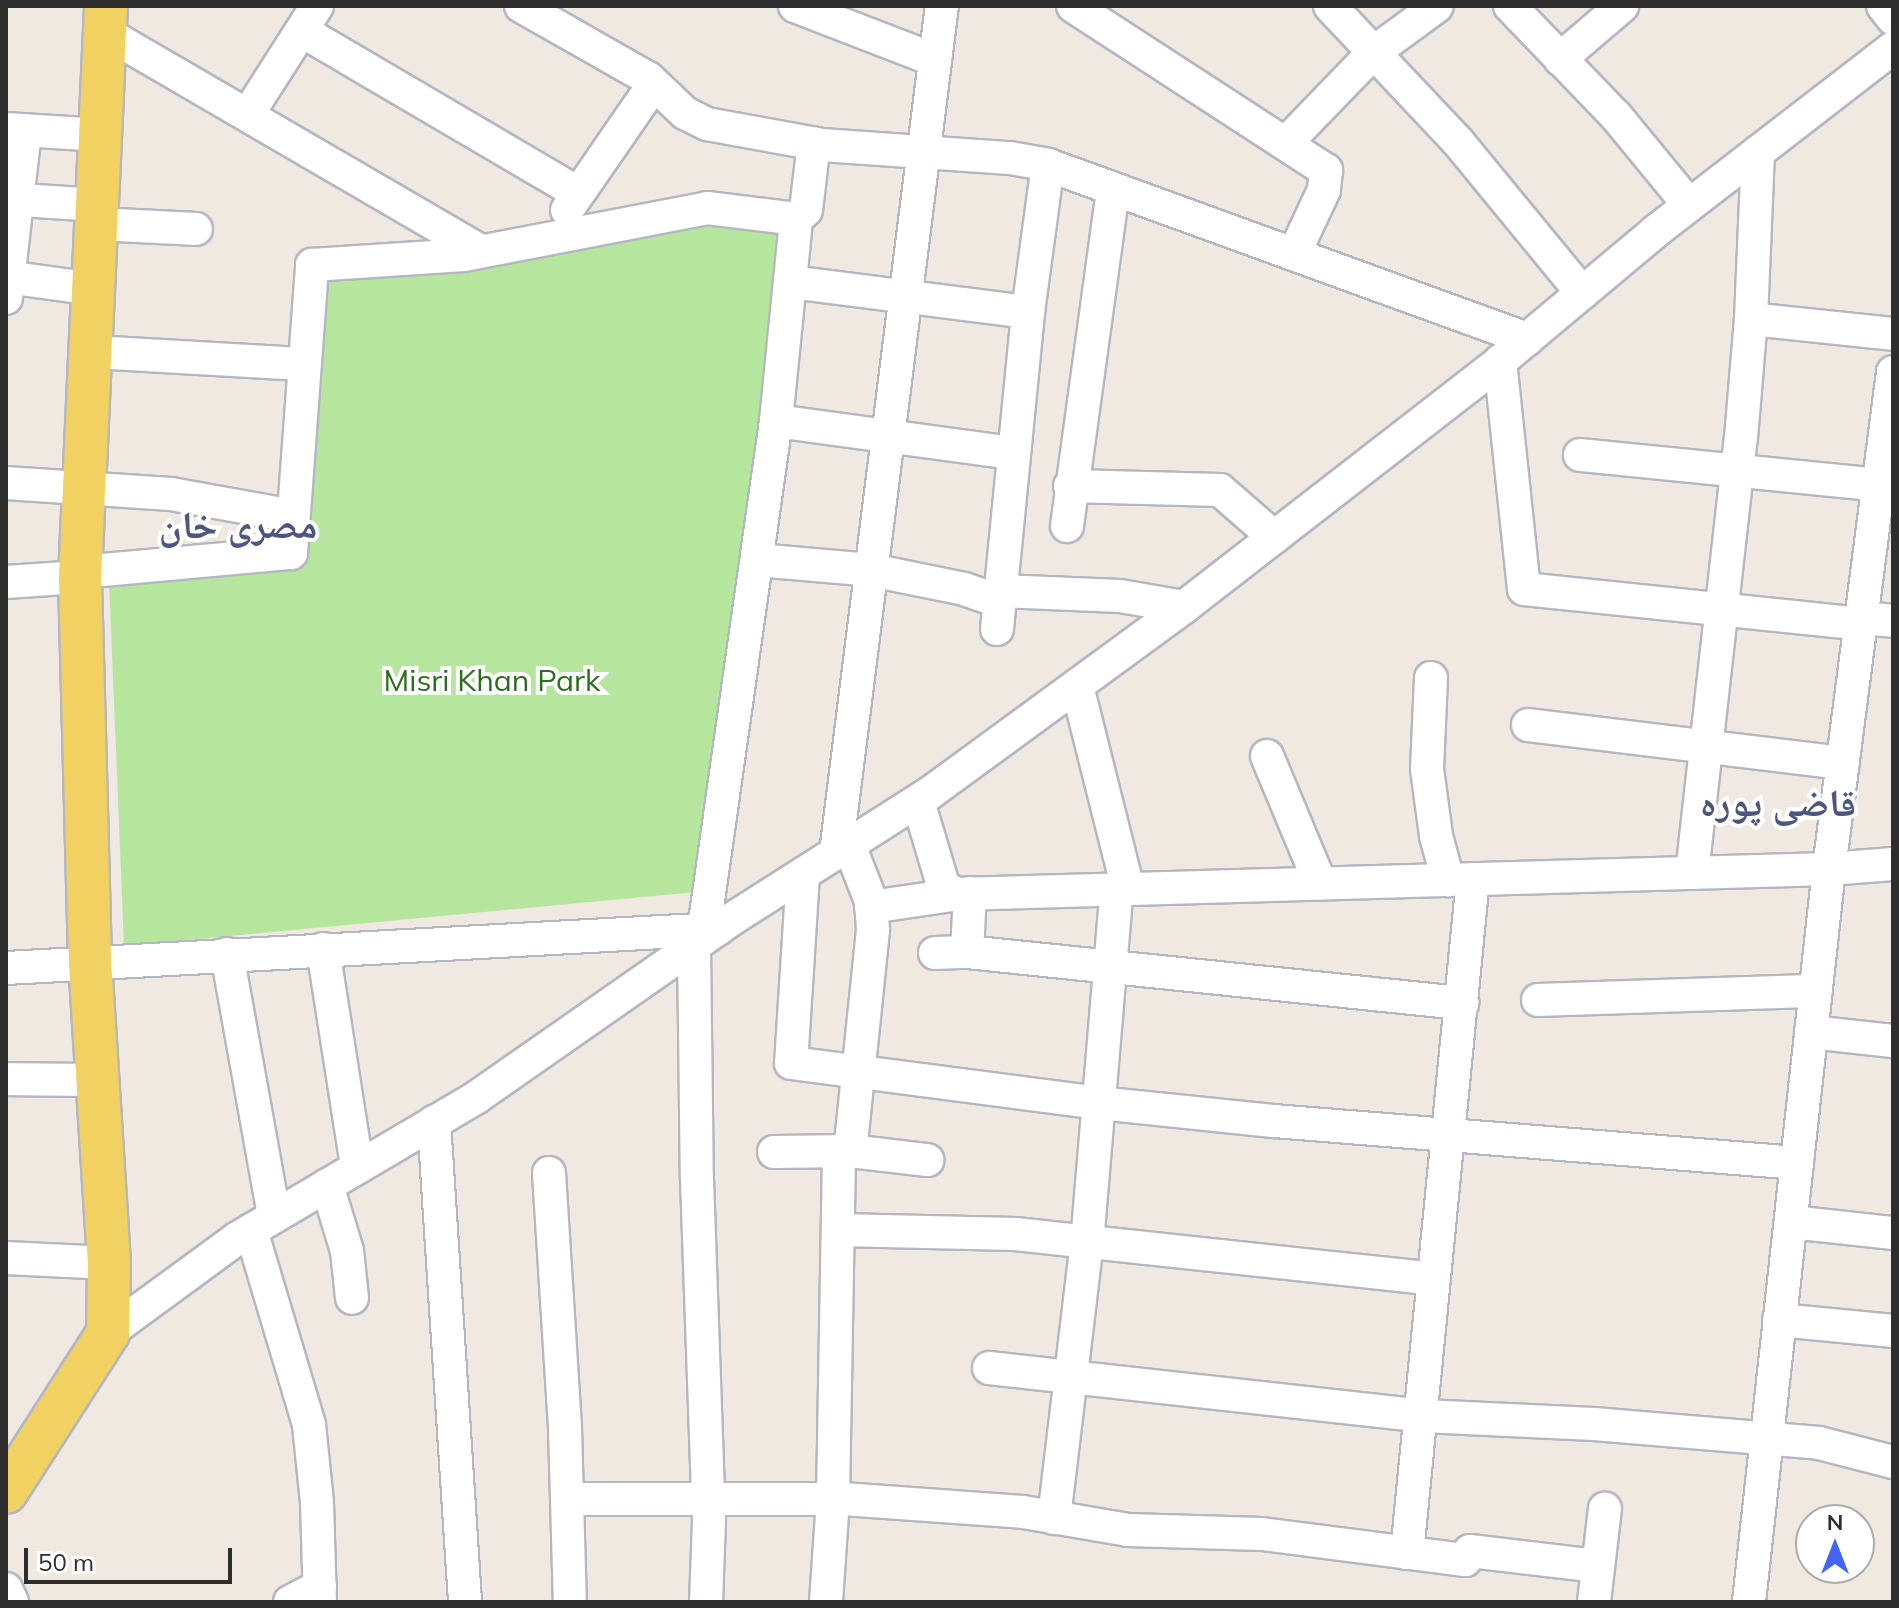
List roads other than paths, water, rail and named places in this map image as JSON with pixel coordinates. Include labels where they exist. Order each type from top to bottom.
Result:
[{"type":"main road","points":[[6,1492],[108,1333],[109,1263],[100,1080],[90,961],[80,574],[106,13]]},
{"type":"street","points":[[521,6],[654,84],[685,113],[707,124],[814,143],[923,154],[1010,158],[1048,165],[1527,339]]},
{"type":"street","points":[[795,6],[935,60]]},
{"type":"street","points":[[826,1602],[833,1499],[838,1230],[844,1152],[858,1071],[873,930],[871,907],[843,849],[871,570],[942,6]]},
{"type":"street","points":[[1073,6],[1326,170],[1324,190],[1294,254]]},
{"type":"street","points":[[1330,6],[1459,143],[1582,293]]},
{"type":"street","points":[[1286,143],[1373,53],[1437,6]]},
{"type":"street","points":[[1510,6],[1616,116],[1689,205]]},
{"type":"street","points":[[1560,59],[1622,6]]},
{"type":"street","points":[[1883,6],[1893,19]]},
{"type":"street","points":[[106,13],[248,114],[480,251]]},
{"type":"street","points":[[248,114],[310,18],[578,193]]},
{"type":"street","points":[[108,1333],[263,1223],[477,1097],[706,934],[918,801],[1184,607],[1500,361],[1689,205],[1893,48]]},
{"type":"street","points":[[549,236],[654,84]]},
{"type":"street","points":[[95,289],[7,284],[16,130],[101,135]]},
{"type":"street","points":[[706,1602],[708,1500],[697,1179],[706,934],[776,421],[796,219],[806,210],[814,143]]},
{"type":"street","points":[[1692,873],[1738,468],[1751,319],[1758,152]]},
{"type":"street","points":[[998,607],[1028,312],[1048,165]]},
{"type":"street","points":[[1067,526],[1070,486],[1113,189]]},
{"type":"street","points":[[12,200],[196,229]]},
{"type":"street","points":[[6,582],[291,553],[312,265],[480,251],[707,208],[796,219]]},
{"type":"street","points":[[790,282],[1028,312]]},
{"type":"street","points":[[1751,319],[1893,334]]},
{"type":"street","points":[[92,352],[303,364]]},
{"type":"street","points":[[1500,361],[1524,589],[1721,609],[1893,621]]},
{"type":"street","points":[[1749,1602],[1829,869],[1861,621],[1886,485],[1893,372]]},
{"type":"street","points":[[776,421],[1014,453]]},
{"type":"street","points":[[1580,455],[1738,468],[1886,485]]},
{"type":"street","points":[[6,483],[171,494],[293,516]]},
{"type":"street","points":[[1070,486],[1220,490],[1274,537]]},
{"type":"street","points":[[757,560],[871,570],[964,589],[998,607],[1120,596],[1184,607]]},
{"type":"street","points":[[1407,1553],[1462,1003],[1460,880],[1436,836],[1427,769],[1431,678]]},
{"type":"street","points":[[1054,1518],[1087,1243],[1111,966],[1123,889],[1077,686]]},
{"type":"street","points":[[1528,725],[1843,763]]},
{"type":"street","points":[[1267,756],[1320,883]]},
{"type":"street","points":[[918,801],[944,888],[965,893]]},
{"type":"street","points":[[871,907],[965,893],[1829,869],[1893,864]]},
{"type":"street","points":[[803,874],[791,1063],[1099,1103],[1449,1137],[1797,1163]]},
{"type":"street","points":[[965,893],[967,952]]},
{"type":"street","points":[[6,968],[323,949],[706,934]]},
{"type":"street","points":[[323,949],[357,1167]]},
{"type":"street","points":[[935,953],[967,952],[1462,1003]]},
{"type":"street","points":[[227,954],[263,1223],[309,1425],[317,1503],[320,1594],[290,1602]]},
{"type":"street","points":[[1538,1000],[1816,991]]},
{"type":"street","points":[[1811,1032],[1893,1041]]},
{"type":"street","points":[[6,1079],[100,1080]]},
{"type":"street","points":[[434,1122],[465,1602]]},
{"type":"street","points":[[774,1152],[844,1152],[927,1160]]},
{"type":"street","points":[[549,1173],[570,1602]]},
{"type":"street","points":[[327,1185],[347,1251],[352,1298]]},
{"type":"street","points":[[1791,1222],[1893,1233]]},
{"type":"street","points":[[838,1230],[1015,1234],[1434,1279]]},
{"type":"street","points":[[6,1258],[109,1263]]},
{"type":"street","points":[[1779,1320],[1893,1331]]},
{"type":"street","points":[[989,1368],[1423,1416],[1819,1443],[1893,1462]]},
{"type":"street","points":[[567,1499],[833,1499],[1023,1512],[1128,1530],[1262,1534],[1465,1560],[1470,1551],[1598,1566]]},
{"type":"street","points":[[1594,1602],[1605,1509]]},
{"type":"street","points":[[6,1589],[12,1602]]},
{"type":"district","name":"مصری خان","points":[[238,525]]},
{"type":"district","name":"قاضی پورہ","points":[[1778,803]]},
{"type":"park label","name":"Misri Khan Park","points":[[492,680]]}]
